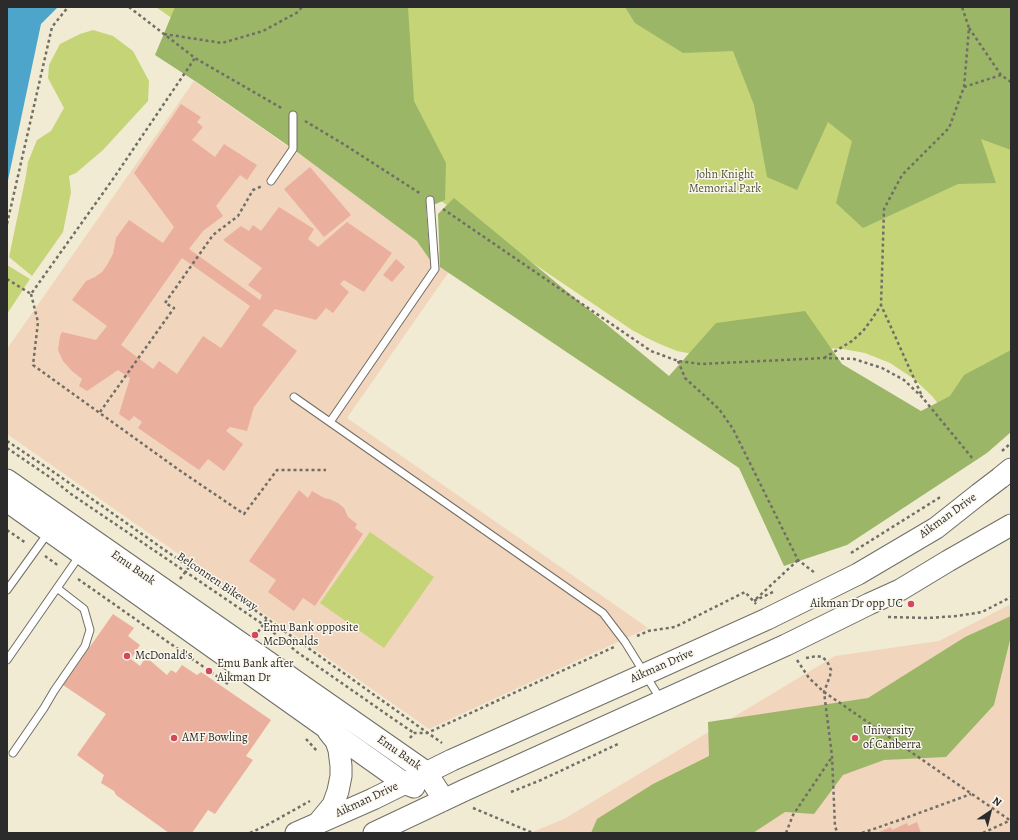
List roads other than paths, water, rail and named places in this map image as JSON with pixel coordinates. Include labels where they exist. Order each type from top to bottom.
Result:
[{"type":"main road","name":"Aikman Drive","points":[[296,833],[373,799],[426,772],[767,619],[858,574],[936,528],[1005,474]]},
{"type":"main road","name":"Emu Bank","points":[[7,480],[86,546],[325,727],[404,783],[444,800]]},
{"type":"main road","name":"Emu Bank","points":[[7,501],[49,531],[86,546],[426,772],[444,800]]},
{"type":"main road","points":[[374,833],[786,645],[900,590],[1008,526]]},
{"type":"main road","points":[[319,822],[333,805],[341,776],[339,750],[336,740],[325,727]]},
{"type":"lane","points":[[271,181],[293,149],[293,115]]},
{"type":"lane","points":[[330,422],[435,269],[430,200]]},
{"type":"lane","points":[[294,397],[603,613],[625,642],[662,702]]},
{"type":"lane","points":[[7,590],[49,531]]},
{"type":"lane","points":[[7,660],[86,546]]},
{"type":"lane","points":[[14,753],[85,646],[90,630],[84,609],[57,588]]},
{"type":"water","points":[[7,7],[58,7],[41,24],[7,185]]},
{"type":"place","name":"Aikman Dr opp UC","points":[[911,604]]},
{"type":"place","name":"Emu Bank opposite McDonalds","points":[[255,635]]},
{"type":"place","name":"McDonald's","points":[[127,656]]},
{"type":"place","name":"Emu Bank after Aikman Dr","points":[[209,671]]},
{"type":"place","name":"AMF Bowling","points":[[174,738]]},
{"type":"place","name":"University of Canberra","points":[[855,738]]},
{"type":"park label","name":"John Knight Memorial Park","points":[[725,182]]}]
